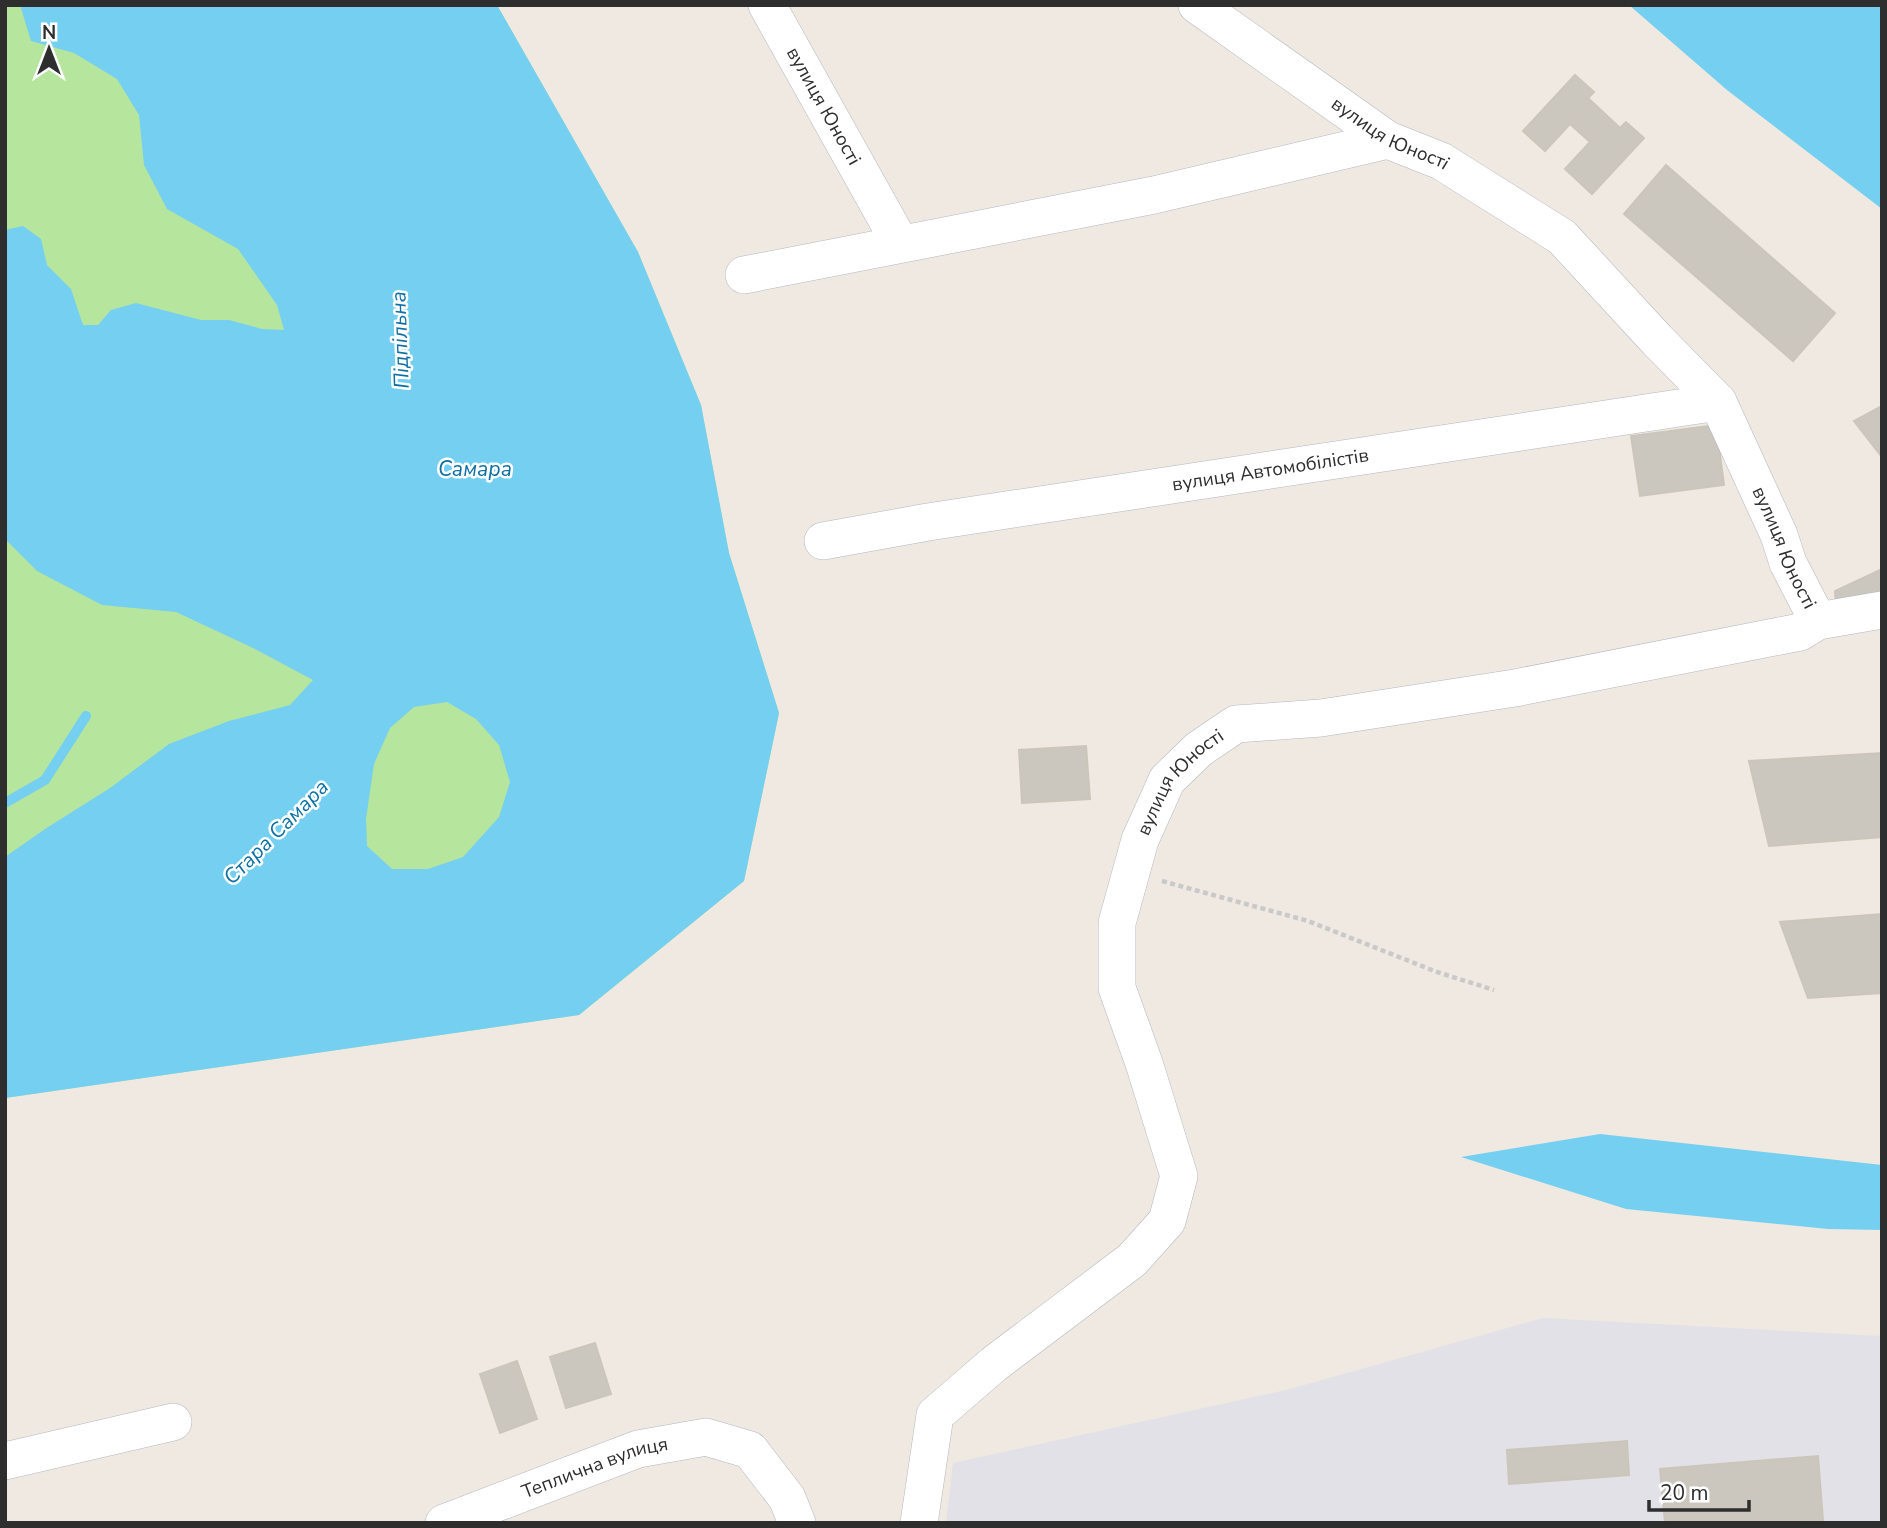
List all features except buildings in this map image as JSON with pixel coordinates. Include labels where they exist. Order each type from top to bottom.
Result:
[{"type":"street","name":"вулиця Юності","points":[[766,5],[900,243]]},
{"type":"street","name":"вулиця Юності","points":[[919,1523],[935,1415],[994,1364],[1132,1259],[1167,1221],[1179,1176],[1144,1063],[1117,988],[1117,923],[1140,840],[1167,780],[1199,749],[1236,724],[1321,718],[1514,688],[1800,632],[1818,621],[1788,563],[1779,535],[1718,402],[1562,237],[1441,161],[1388,140],[1197,5]]},
{"type":"street","points":[[744,275],[1154,195],[1388,140]]},
{"type":"street","name":"вулиця Автомобілістів","points":[[823,541],[928,522],[1718,402]]},
{"type":"street","points":[[1818,621],[1882,610]]},
{"type":"street","points":[[5,1461],[173,1422]]},
{"type":"street","name":"Теплична вулиця","points":[[444,1523],[638,1449],[706,1437],[750,1450],[787,1497],[797,1523]]},
{"type":"path","points":[[1131,873],[1308,921],[1437,972],[1494,989]]},
{"type":"shaded area","points":[[1543,1318],[1882,1336],[1882,1523],[946,1523],[953,1463],[1290,1389]]},
{"type":"green space","name":"Самара","points":[[5,5],[497,5],[638,252],[701,405],[729,553],[779,713],[744,881],[579,1015],[5,1098]]},
{"type":"water","name":"Самара","points":[[20,5],[497,5],[638,252],[701,405],[729,553],[779,713],[744,881],[579,1015],[5,1098],[5,857],[110,788],[169,744],[229,721],[290,705],[313,680],[176,612],[102,605],[37,571],[5,539],[5,230],[23,226],[41,239],[47,265],[71,289],[83,325],[98,325],[111,310],[136,303],[201,320],[229,320],[262,329],[284,330],[277,305],[238,249],[167,209],[144,165],[139,115],[117,79],[74,53],[31,41]],"holes":[[[447,702],[476,719],[499,745],[510,782],[499,817],[463,857],[428,869],[392,869],[367,846],[366,819],[374,764],[390,728],[414,707]]]},
{"type":"water","points":[[1629,5],[1882,5],[1882,209],[1727,90]]},
{"type":"water","points":[[1600,1134],[1882,1165],[1882,1230],[1828,1229],[1626,1209],[1461,1157]]},
{"type":"waterway","points":[[5,803],[45,780],[86,716]]},
{"type":"water label","name":"Підпільна","points":[[400,340]]},
{"type":"water label","name":"Стара Самара","points":[[276,832]]}]
